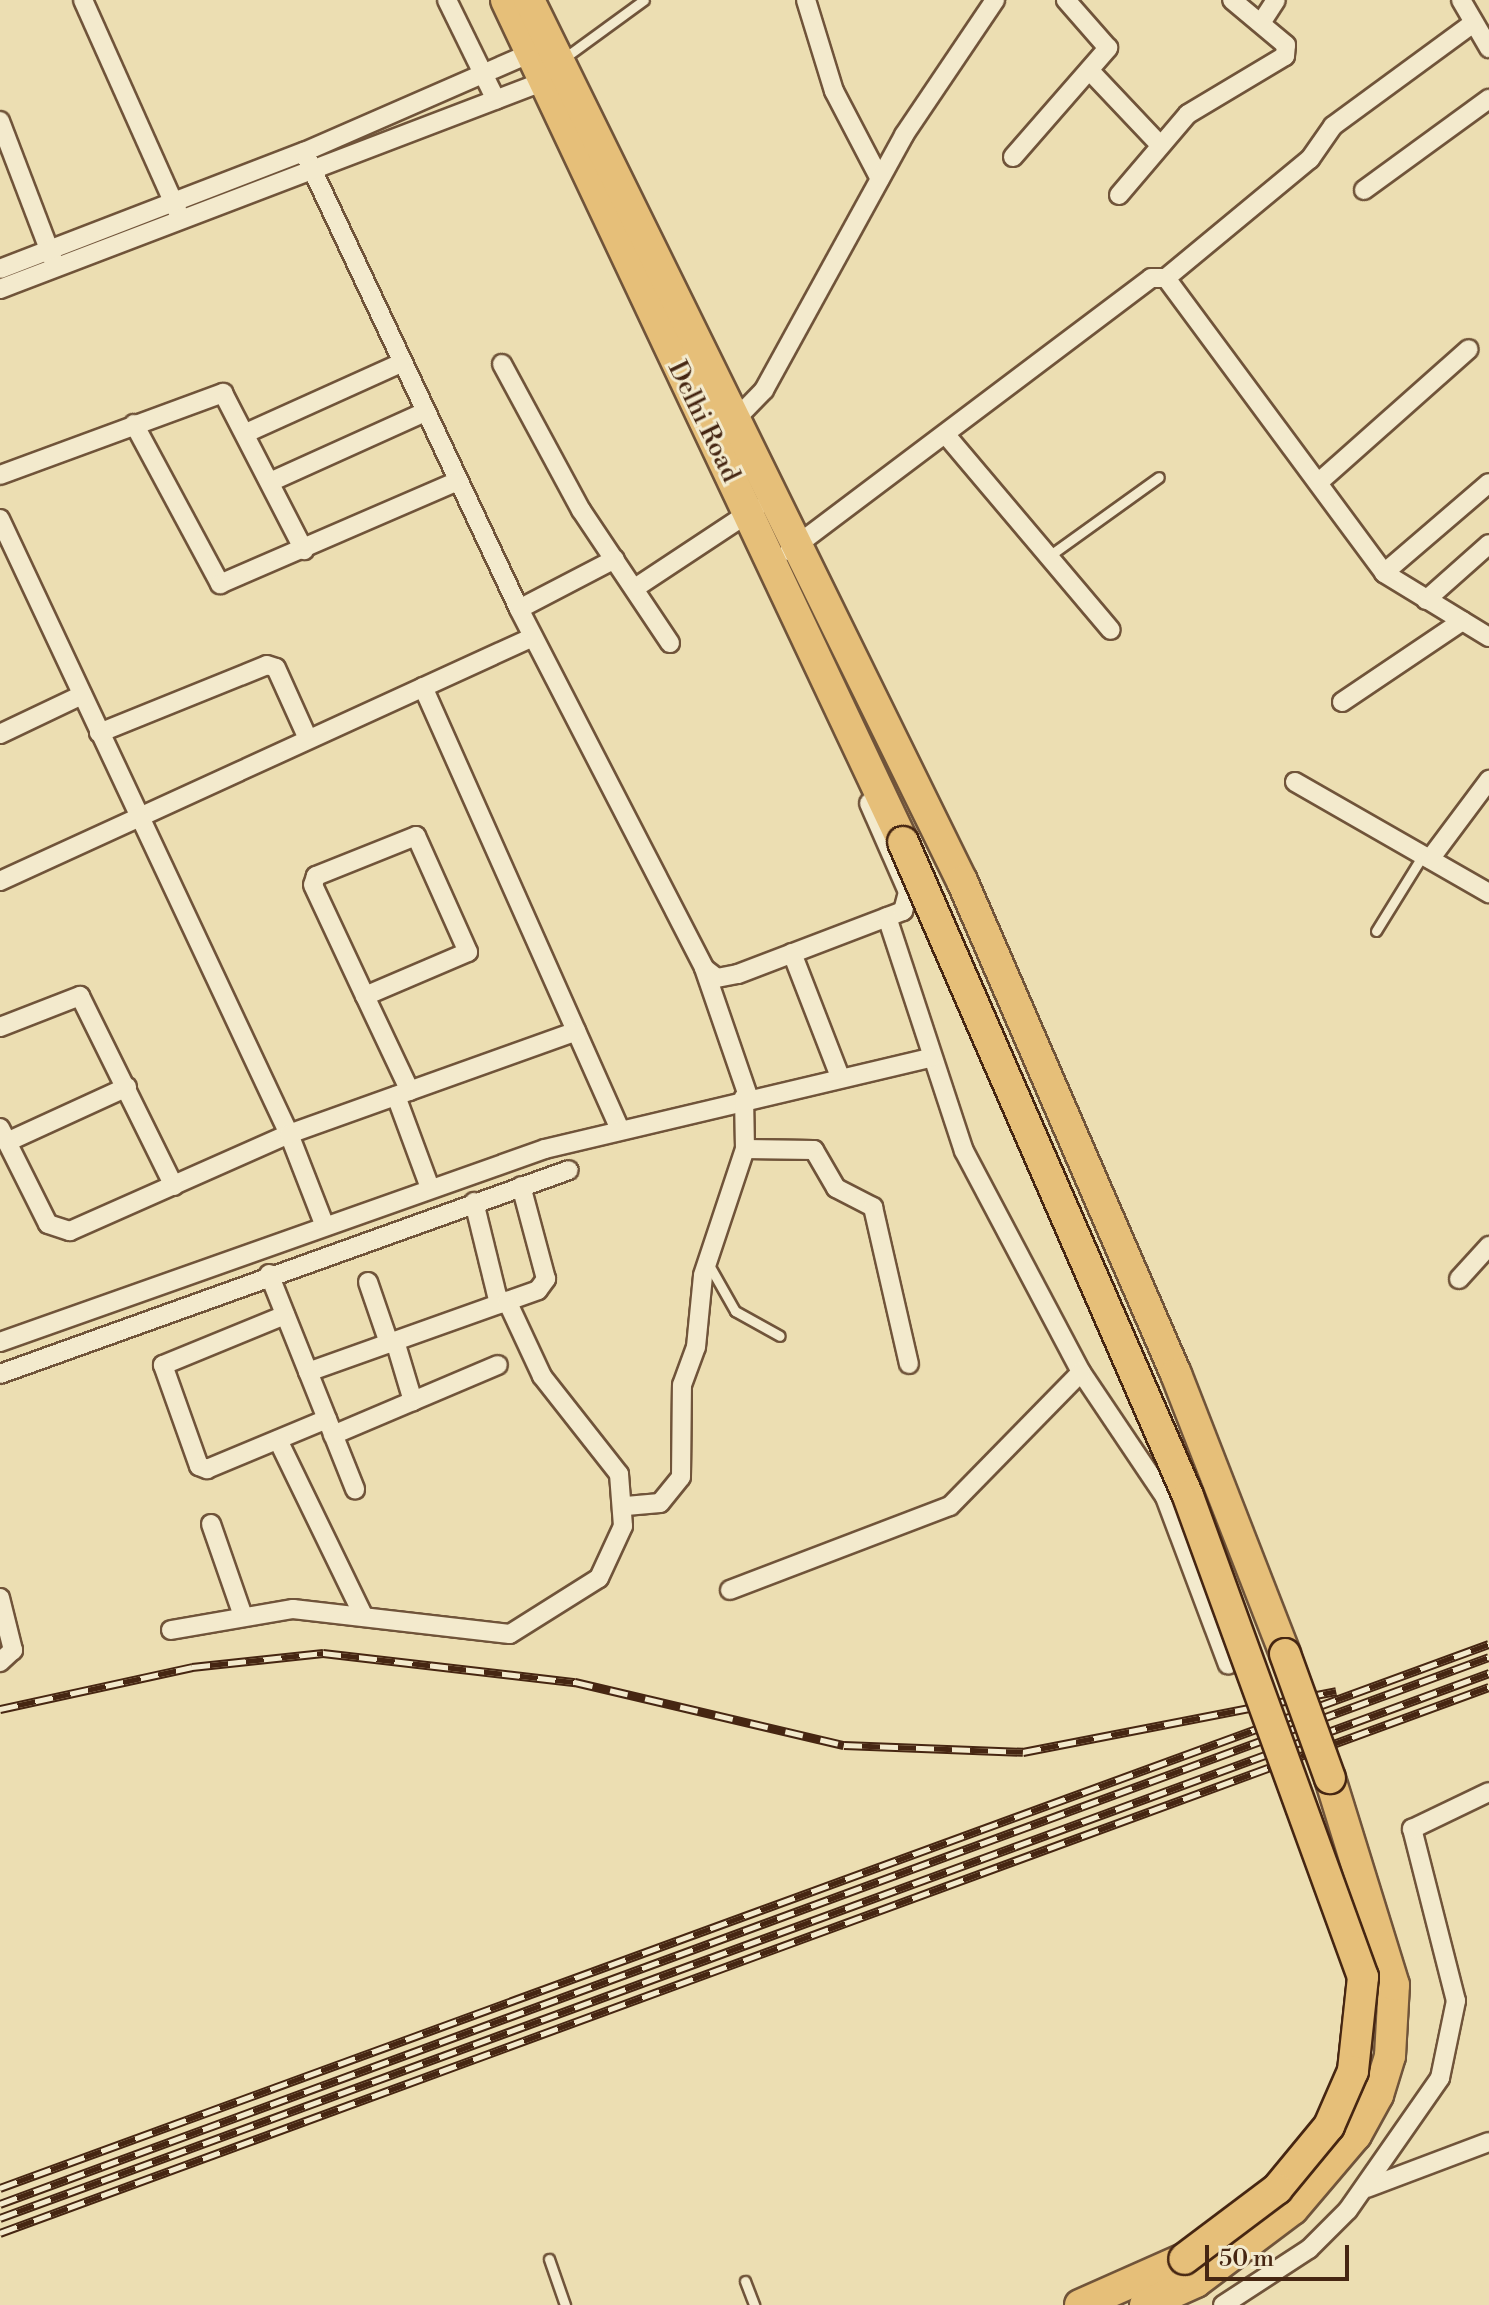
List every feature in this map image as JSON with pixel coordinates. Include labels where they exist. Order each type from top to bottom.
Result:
[{"type":"main road","name":"Delhi Road","points":[[506,0],[547,65],[710,437],[903,842],[1188,1496],[1363,1977],[1353,2071],[1329,2126],[1277,2189],[1190,2271]]},
{"type":"main road","points":[[529,0],[547,65],[736,421],[941,839],[1176,1374],[1330,1778],[1394,1985],[1390,2056],[1356,2135],[1293,2209],[1190,2271],[1145,2305]]},
{"type":"main road","points":[[1080,2305],[1190,2271]]},
{"type":"street","points":[[83,0],[175,202],[181,222]]},
{"type":"street","points":[[447,0],[496,100]]},
{"type":"street","points":[[806,0],[834,91],[880,179]]},
{"type":"street","points":[[710,437],[736,421],[764,390],[880,179],[995,0]]},
{"type":"street","points":[[1013,157],[1090,71],[1107,43],[1066,0]]},
{"type":"street","points":[[1119,195],[1159,144],[1204,100],[1285,56],[1286,45],[1232,0]]},
{"type":"street","points":[[1261,23],[1276,0]]},
{"type":"street","points":[[771,565],[1151,278],[1166,278],[1310,159],[1331,128],[1483,35],[1461,0]]},
{"type":"street","points":[[0,269],[304,152],[482,74],[547,65]]},
{"type":"street","points":[[0,289],[313,175],[496,100],[547,65]]},
{"type":"street","points":[[1090,71],[1159,144]]},
{"type":"street","points":[[1364,190],[1489,99]]},
{"type":"street","points":[[0,121],[56,269]]},
{"type":"street","points":[[304,152],[519,609],[704,968],[747,1105],[745,1149],[707,1260],[696,1347],[680,1397],[681,1477],[660,1503],[626,1506]]},
{"type":"street","points":[[1166,278],[1384,573],[1489,637]]},
{"type":"street","points":[[1319,482],[1469,349]]},
{"type":"street","points":[[246,433],[401,363]]},
{"type":"street","points":[[502,364],[615,559],[670,643]]},
{"type":"street","points":[[0,475],[223,393],[304,550]]},
{"type":"street","points":[[270,482],[425,412]]},
{"type":"street","points":[[134,424],[220,584],[458,481]]},
{"type":"street","points":[[946,435],[1111,630]]},
{"type":"street","points":[[1384,573],[1489,483]]},
{"type":"street","points":[[635,588],[773,497]]},
{"type":"street","points":[[0,519],[138,817],[338,1230]]},
{"type":"street","points":[[1426,600],[1489,544]]},
{"type":"street","points":[[519,609],[615,559]]},
{"type":"street","points":[[1342,702],[1462,621]]},
{"type":"street","points":[[0,881],[533,637]]},
{"type":"street","points":[[99,733],[267,665],[276,668],[308,739]]},
{"type":"street","points":[[423,687],[620,1130]]},
{"type":"street","points":[[0,734],[82,695]]},
{"type":"street","points":[[704,968],[717,978],[903,911],[909,898],[862,788],[851,731],[881,715]]},
{"type":"street","points":[[1426,857],[1489,780]]},
{"type":"street","points":[[1295,782],[1489,893]]},
{"type":"street","points":[[365,996],[468,952],[416,836],[313,880],[365,996],[403,1093],[430,1188]]},
{"type":"street","points":[[887,917],[964,1151],[1081,1372],[1165,1497],[1228,1665]]},
{"type":"street","points":[[792,953],[840,1077]]},
{"type":"street","points":[[0,1027],[80,996],[174,1186]]},
{"type":"street","points":[[127,1087],[3,1135],[48,1224],[59,1231],[174,1186],[289,1134],[576,1031]]},
{"type":"street","points":[[0,1342],[338,1230],[430,1188],[620,1130],[747,1105],[840,1077],[931,1058]]},
{"type":"street","points":[[745,1149],[814,1150],[836,1188],[873,1207],[909,1364]]},
{"type":"street","points":[[0,1374],[269,1274],[338,1230],[474,1202],[569,1170]]},
{"type":"street","points":[[308,1372],[538,1290],[546,1279],[521,1186]]},
{"type":"street","points":[[171,1630],[293,1609],[363,1615],[501,1635],[522,1630],[599,1578],[616,1549],[626,1506],[615,1467],[542,1376],[503,1302],[474,1202]]},
{"type":"street","points":[[1459,1279],[1489,1246]]},
{"type":"street","points":[[269,1274],[355,1489]]},
{"type":"street","points":[[368,1282],[413,1401]]},
{"type":"street","points":[[285,1315],[166,1361],[162,1372],[202,1469],[278,1440],[413,1401],[498,1365]]},
{"type":"street","points":[[730,1590],[950,1506],[1081,1372]]},
{"type":"street","points":[[278,1440],[363,1615]]},
{"type":"street","points":[[211,1524],[243,1616]]},
{"type":"street","points":[[0,1598],[13,1650],[0,1662]]},
{"type":"street","points":[[1223,2305],[1309,2249],[1365,2189],[1424,2109],[1455,2027],[1453,1981],[1412,1829],[1489,1792]]},
{"type":"street","points":[[1365,2189],[1489,2142]]},
{"type":"lane","points":[[547,65],[644,0]]},
{"type":"lane","points":[[1049,556],[1159,477]]},
{"type":"lane","points":[[1376,931],[1426,857]]},
{"type":"lane","points":[[707,1260],[735,1311],[780,1336]]},
{"type":"lane","points":[[549,2259],[565,2305]]},
{"type":"lane","points":[[745,2281],[754,2305]]},
{"type":"railway","points":[[0,2188],[1489,1644]]},
{"type":"railway","points":[[0,1709],[192,1667],[323,1653],[575,1682],[844,1745],[1023,1752],[1336,1691]]},
{"type":"railway","points":[[0,2204],[1489,1657]]},
{"type":"railway","points":[[0,2218],[1489,1673]]},
{"type":"railway","points":[[0,2233],[1489,1687]]}]
